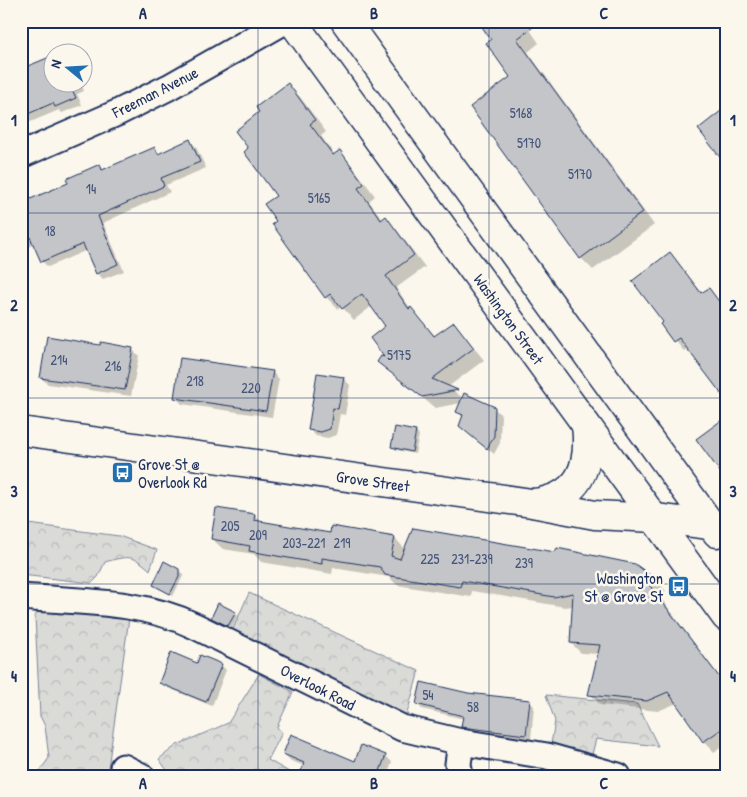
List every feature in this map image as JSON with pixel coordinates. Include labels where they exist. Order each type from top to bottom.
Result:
[{"type":"main road","name":"Washington Street","points":[[292,21],[726,617]]},
{"type":"main road","points":[[345,21],[721,532]]},
{"type":"main road","points":[[532,503],[557,498],[575,484],[585,464],[588,440],[586,425]]},
{"type":"main road","name":"Grove Street","points":[[21,431],[532,503],[595,515],[655,518],[721,532]]},
{"type":"street","name":"Freeman Avenue","points":[[21,155],[161,91],[285,21]]},
{"type":"street","name":"Overlook Road","points":[[21,597],[127,606],[164,613],[195,626],[385,721],[418,734],[546,756],[618,776]]},
{"type":"street","points":[[460,776],[461,742]]},
{"type":"green space","points":[[21,523],[119,536],[157,550],[150,570],[134,559],[119,558],[105,562],[98,577],[92,583],[21,575]]},
{"type":"green space","points":[[249,593],[419,671],[406,717],[232,631]]},
{"type":"green space","points":[[49,607],[129,618],[108,768],[110,776],[21,776],[21,755],[24,767],[33,774],[39,772],[49,758],[45,726],[40,716],[35,616],[38,611]]},
{"type":"green space","points":[[259,674],[293,692],[277,727],[282,733],[268,760],[296,776],[171,776],[159,759],[177,745],[228,723]]},
{"type":"green space","points":[[546,695],[637,704],[658,746],[596,739],[591,758],[550,750],[555,721]]},
{"type":"building","points":[[478,21],[541,21],[517,39],[643,212],[580,259],[470,107],[510,77],[486,43],[491,40]]},
{"type":"building","points":[[42,60],[42,92],[73,92],[76,98],[55,107],[53,103],[21,117],[21,69]]},
{"type":"building","points":[[288,83],[315,120],[310,124],[333,155],[340,150],[364,184],[358,188],[381,220],[386,216],[414,255],[386,276],[409,309],[411,307],[434,336],[454,322],[474,348],[432,379],[458,390],[422,397],[377,362],[381,356],[384,357],[370,338],[385,326],[362,294],[342,309],[330,294],[325,298],[272,224],[276,221],[264,204],[276,196],[244,152],[248,148],[235,131],[259,112],[256,107]]},
{"type":"building","points":[[726,107],[726,165],[698,129]]},
{"type":"building","points":[[190,139],[200,162],[161,178],[164,186],[98,216],[118,264],[96,274],[83,244],[41,262],[30,237],[21,241],[21,203],[68,183],[66,179],[100,164],[102,170],[155,147],[158,154]]},
{"type":"building","points":[[670,252],[701,293],[709,288],[726,311],[726,400],[679,338],[673,342],[660,324],[663,322],[632,281]]},
{"type":"building","points":[[47,336],[100,345],[101,342],[133,348],[125,390],[40,378]]},
{"type":"building","points":[[180,358],[273,371],[266,411],[174,398]]},
{"type":"building","points":[[317,373],[344,377],[338,409],[333,408],[330,429],[321,432],[308,430]]},
{"type":"building","points":[[464,393],[495,407],[494,436],[487,449],[459,426],[463,415],[456,412]]},
{"type":"building","points":[[726,417],[726,480],[696,439]]},
{"type":"building","points":[[395,427],[416,431],[412,452],[391,447]]},
{"type":"building","points":[[216,508],[255,514],[254,520],[330,533],[331,526],[395,537],[391,556],[400,559],[413,528],[555,552],[557,548],[635,564],[657,580],[648,583],[726,686],[726,726],[703,742],[668,692],[647,701],[588,695],[600,645],[570,643],[573,593],[554,597],[462,581],[460,587],[385,575],[380,567],[322,558],[322,564],[249,551],[250,546],[211,539]]},
{"type":"building","points":[[164,561],[179,569],[179,577],[170,594],[153,585]]},
{"type":"building","points":[[218,603],[236,612],[228,626],[211,618]]},
{"type":"building","points":[[171,652],[197,663],[200,655],[222,664],[206,702],[159,683]]},
{"type":"building","points":[[421,682],[468,693],[530,700],[526,735],[461,727],[463,716],[416,704]]},
{"type":"building","points":[[291,734],[355,761],[361,745],[386,755],[380,771],[390,776],[312,776],[301,771],[304,763],[283,754]]},
{"type":"place","name":"Grove St @ Overlook Rd","points":[[122,473]]},
{"type":"place","name":"Washington St @ Grove St","points":[[679,587]]}]
